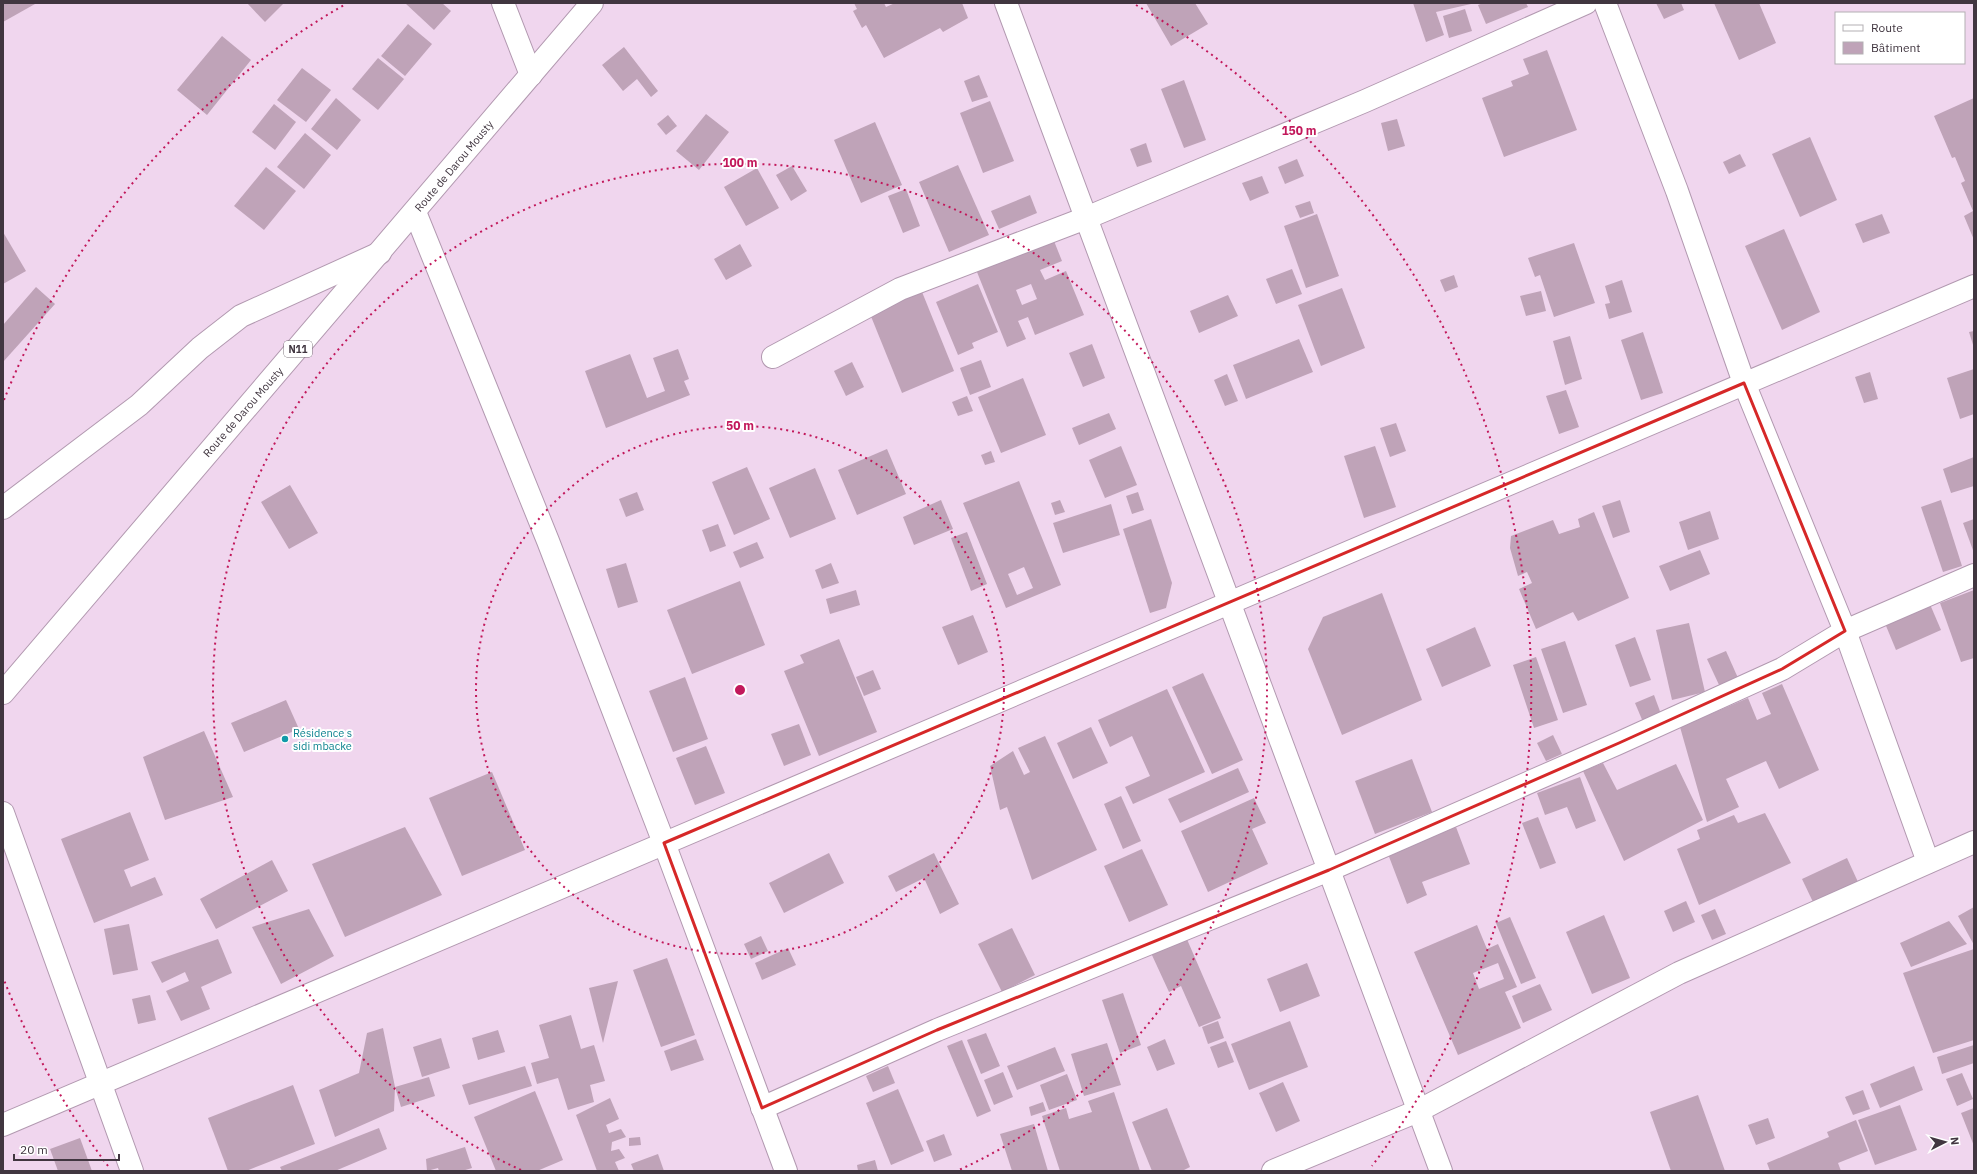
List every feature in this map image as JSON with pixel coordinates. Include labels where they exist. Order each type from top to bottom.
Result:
[{"type":"street","points":[[503,3],[531,75]]},
{"type":"street","name":"Route de Darou Mousty","points":[[3,693],[592,3]]},
{"type":"street","points":[[1006,3],[1441,1171]]},
{"type":"street","points":[[773,357],[900,289],[1086,218],[1365,101],[1586,3]]},
{"type":"street","points":[[1605,3],[1678,191],[1744,383],[1845,631],[1928,862]]},
{"type":"street","points":[[415,212],[548,541],[664,843],[786,1171]]},
{"type":"street","points":[[3,508],[139,405],[200,348],[241,316],[380,253]]},
{"type":"street","points":[[3,1125],[1974,286]]},
{"type":"street","points":[[762,1108],[937,1030],[1329,870],[1782,669],[1845,631],[1974,575]]},
{"type":"street","points":[[3,813],[99,1084],[132,1171]]},
{"type":"street","points":[[1273,1171],[1418,1111],[1679,973],[1974,842]]},
{"type":"highlighted area","points":[[1744,383],[1845,631],[1782,669],[1619,743],[1329,870],[937,1030],[762,1108],[664,843]]},
{"type":"building","points":[[3,3],[35,3],[35,4],[3,22]]},
{"type":"building","points":[[247,3],[284,3],[265,22]]},
{"type":"building","points":[[405,3],[442,3],[451,11],[434,30]]},
{"type":"building","points":[[854,3],[884,3],[886,7],[895,3],[962,3],[968,18],[943,32],[940,28],[884,58],[866,25],[862,28],[853,11],[857,9]]},
{"type":"building","points":[[1146,3],[1195,3],[1208,24],[1171,46]]},
{"type":"building","points":[[1413,3],[1471,4],[1436,12],[1444,35],[1426,42]]},
{"type":"building","points":[[1483,3],[1526,3],[1528,7],[1486,24],[1478,5]]},
{"type":"building","points":[[1656,3],[1681,3],[1684,10],[1664,19]]},
{"type":"building","points":[[1714,3],[1759,3],[1776,43],[1739,60]]},
{"type":"building","points":[[1465,9],[1472,31],[1449,38],[1443,16]]},
{"type":"building","points":[[408,24],[432,44],[405,76],[381,56]]},
{"type":"building","points":[[222,36],[251,60],[207,115],[177,90]]},
{"type":"building","points":[[624,47],[658,91],[651,97],[637,79],[623,91],[602,65]]},
{"type":"building","points":[[1547,50],[1577,130],[1504,157],[1482,98],[1513,86],[1511,81],[1529,74],[1523,59]]},
{"type":"building","points":[[378,58],[404,79],[378,110],[352,89]]},
{"type":"building","points":[[302,68],[331,90],[306,122],[277,100]]},
{"type":"building","points":[[979,75],[988,97],[972,102],[964,81]]},
{"type":"building","points":[[1184,80],[1206,140],[1184,148],[1161,89]]},
{"type":"building","points":[[336,98],[361,120],[337,150],[311,129]]},
{"type":"building","points":[[1974,98],[1974,240],[1964,216],[1973,211],[1961,183],[1965,181],[1955,157],[1952,158],[1934,116]]},
{"type":"building","points":[[990,101],[1014,161],[983,173],[960,113]]},
{"type":"building","points":[[274,104],[296,122],[275,150],[252,132]]},
{"type":"building","points":[[706,114],[729,132],[699,170],[676,151]]},
{"type":"building","points":[[668,115],[677,126],[666,135],[657,124]]},
{"type":"building","points":[[1397,119],[1405,146],[1388,151],[1381,123]]},
{"type":"building","points":[[875,122],[902,185],[861,203],[834,140]]},
{"type":"building","points":[[305,133],[331,155],[304,189],[277,167]]},
{"type":"building","points":[[1810,137],[1837,200],[1800,217],[1772,154]]},
{"type":"building","points":[[1146,143],[1152,162],[1137,167],[1130,149]]},
{"type":"building","points":[[1740,154],[1746,166],[1729,174],[1723,162]]},
{"type":"building","points":[[1297,159],[1304,176],[1285,184],[1278,167]]},
{"type":"building","points":[[958,165],[989,235],[949,252],[919,182]]},
{"type":"building","points":[[792,166],[807,191],[791,201],[776,175]]},
{"type":"building","points":[[266,167],[296,191],[264,230],[234,206]]},
{"type":"building","points":[[757,168],[779,208],[746,226],[724,187]]},
{"type":"building","points":[[1262,176],[1269,193],[1250,201],[1242,183]]},
{"type":"building","points":[[906,189],[920,226],[903,233],[888,196]]},
{"type":"building","points":[[1030,195],[1037,213],[999,229],[991,211]]},
{"type":"building","points":[[1310,201],[1314,213],[1300,218],[1295,206]]},
{"type":"building","points":[[1317,214],[1339,276],[1306,288],[1284,226]]},
{"type":"building","points":[[1882,214],[1890,233],[1863,243],[1855,224]]},
{"type":"building","points":[[1784,229],[1820,312],[1782,330],[1745,246]]},
{"type":"building","points":[[3,232],[26,271],[3,284]]},
{"type":"building","points":[[1052,236],[1062,261],[1040,270],[1045,280],[1066,271],[1084,315],[1035,335],[1028,317],[1018,321],[1026,339],[1007,347],[975,267]],"holes":[[[1031,284],[1037,299],[1022,305],[1016,290]]]},
{"type":"building","points":[[1574,243],[1595,303],[1554,317],[1540,275],[1535,277],[1528,258]]},
{"type":"building","points":[[740,244],[752,266],[726,280],[714,259]]},
{"type":"building","points":[[1292,269],[1302,294],[1276,304],[1266,279]]},
{"type":"building","points":[[1454,275],[1458,287],[1445,292],[1440,280]]},
{"type":"building","points":[[1622,280],[1632,312],[1609,319],[1605,304],[1610,303],[1605,286]]},
{"type":"building","points":[[978,284],[998,332],[972,343],[974,348],[958,355],[936,302]]},
{"type":"building","points":[[36,287],[55,304],[3,362],[3,325]]},
{"type":"building","points":[[920,287],[954,371],[902,393],[868,309]]},
{"type":"building","points":[[1342,288],[1365,348],[1321,366],[1298,305]]},
{"type":"building","points":[[1541,291],[1546,311],[1526,316],[1520,296]]},
{"type":"building","points":[[1228,295],[1238,316],[1199,333],[1190,311]]},
{"type":"building","points":[[1974,331],[1974,348],[1969,332]]},
{"type":"building","points":[[1643,332],[1663,393],[1641,400],[1621,340]]},
{"type":"building","points":[[1570,336],[1582,379],[1565,385],[1553,341]]},
{"type":"building","points":[[1299,339],[1313,372],[1246,399],[1233,365]]},
{"type":"building","points":[[1092,344],[1105,378],[1083,387],[1069,353]]},
{"type":"building","points":[[678,349],[689,379],[684,381],[690,395],[606,428],[585,371],[630,354],[647,398],[665,391],[653,358]]},
{"type":"building","points":[[981,360],[991,387],[970,395],[960,368]]},
{"type":"building","points":[[852,362],[864,387],[846,396],[834,371]]},
{"type":"building","points":[[1974,369],[1974,414],[1960,419],[1947,378]]},
{"type":"building","points":[[1870,372],[1878,399],[1864,403],[1855,377]]},
{"type":"building","points":[[1227,374],[1238,401],[1225,406],[1214,380]]},
{"type":"building","points":[[1023,378],[1046,435],[1001,453],[978,397]]},
{"type":"building","points":[[1566,390],[1579,427],[1559,434],[1546,396]]},
{"type":"building","points":[[967,396],[973,411],[958,416],[952,402]]},
{"type":"building","points":[[1109,413],[1116,429],[1079,445],[1072,428]]},
{"type":"building","points":[[1396,423],[1406,451],[1390,457],[1380,428]]},
{"type":"building","points":[[1121,446],[1137,485],[1105,498],[1089,460]]},
{"type":"building","points":[[1375,446],[1396,507],[1364,518],[1344,456]]},
{"type":"building","points":[[887,449],[906,494],[857,515],[838,470]]},
{"type":"building","points":[[991,451],[995,462],[985,465],[981,455]]},
{"type":"building","points":[[1974,457],[1974,486],[1951,493],[1943,469]]},
{"type":"building","points":[[747,467],[770,519],[734,535],[712,482]]},
{"type":"building","points":[[815,468],[836,519],[790,538],[769,488]]},
{"type":"building","points":[[1019,481],[1061,585],[1006,608],[963,503]],"holes":[[[1024,567],[1033,588],[1017,595],[1008,574]]]},
{"type":"building","points":[[290,485],[318,533],[289,549],[261,502]]},
{"type":"building","points":[[637,492],[644,510],[626,517],[619,499]]},
{"type":"building","points":[[1138,492],[1144,510],[1132,514],[1126,496]]},
{"type":"building","points":[[941,500],[953,529],[914,545],[903,517]]},
{"type":"building","points":[[1060,500],[1065,512],[1055,515],[1051,503]]},
{"type":"building","points":[[1620,500],[1630,532],[1613,538],[1602,506]]},
{"type":"building","points":[[1941,500],[1962,566],[1943,572],[1921,507]]},
{"type":"building","points":[[1111,504],[1120,535],[1063,553],[1053,523]]},
{"type":"building","points":[[1710,511],[1719,539],[1688,550],[1679,522]]},
{"type":"building","points":[[1594,512],[1629,598],[1578,621],[1573,612],[1536,629],[1519,589],[1532,583],[1527,572],[1518,576],[1510,548],[1511,536],[1553,520],[1559,534],[1580,527],[1578,519]]},
{"type":"building","points":[[1151,519],[1172,583],[1166,608],[1150,613],[1123,529]]},
{"type":"building","points":[[1974,519],[1974,553],[1963,523]]},
{"type":"building","points":[[718,524],[726,546],[710,552],[702,530]]},
{"type":"building","points":[[967,532],[987,584],[971,591],[951,538]]},
{"type":"building","points":[[757,542],[764,558],[740,568],[733,552]]},
{"type":"building","points":[[1700,550],[1710,574],[1670,591],[1659,566]]},
{"type":"building","points":[[626,563],[638,602],[618,608],[606,569]]},
{"type":"building","points":[[831,563],[839,583],[822,589],[815,570]]},
{"type":"building","points":[[740,581],[765,645],[692,674],[667,610]]},
{"type":"building","points":[[856,590],[860,605],[830,614],[826,599]]},
{"type":"building","points":[[1974,590],[1974,658],[1961,662],[1940,603]]},
{"type":"building","points":[[1382,593],[1422,700],[1342,735],[1308,649],[1323,617]]},
{"type":"building","points":[[1929,602],[1941,630],[1896,650],[1884,621]]},
{"type":"building","points":[[973,615],[988,652],[958,665],[942,627]]},
{"type":"building","points":[[1689,623],[1705,692],[1672,700],[1656,630]]},
{"type":"building","points":[[1475,627],[1491,666],[1442,687],[1426,649]]},
{"type":"building","points":[[1635,637],[1651,680],[1630,687],[1615,645]]},
{"type":"building","points":[[839,639],[877,732],[819,756],[784,671],[804,663],[800,655]]},
{"type":"building","points":[[1565,641],[1587,705],[1563,713],[1541,649]]},
{"type":"building","points":[[1726,651],[1738,678],[1720,687],[1707,659]]},
{"type":"building","points":[[1536,657],[1558,720],[1534,728],[1513,665]]},
{"type":"building","points":[[873,670],[881,689],[864,696],[856,677]]},
{"type":"building","points":[[1203,673],[1243,760],[1212,774],[1172,687]]},
{"type":"building","points":[[685,677],[708,739],[673,752],[649,691]]},
{"type":"building","points":[[1782,684],[1819,770],[1779,789],[1766,761],[1726,779],[1739,807],[1707,822],[1680,727],[1748,698],[1757,720],[1771,714],[1762,693]]},
{"type":"building","points":[[1167,689],[1205,772],[1133,804],[1125,787],[1150,776],[1132,736],[1110,747],[1098,720]]},
{"type":"building","points":[[1654,695],[1661,714],[1643,722],[1635,703]]},
{"type":"building","points":[[286,700],[299,729],[244,752],[231,723]]},
{"type":"building","points":[[799,724],[811,755],[784,766],[771,734]]},
{"type":"building","points":[[1091,727],[1108,763],[1073,779],[1057,743]]},
{"type":"building","points":[[204,731],[233,797],[165,820],[143,757]]},
{"type":"building","points":[[1553,735],[1562,754],[1546,761],[1537,743]]},
{"type":"building","points":[[1045,736],[1097,850],[1032,880],[1007,807],[1000,810],[990,766],[1013,751],[1024,775],[1030,772],[1018,748]]},
{"type":"building","points":[[706,746],[725,793],[695,805],[676,758]]},
{"type":"building","points":[[1412,759],[1432,812],[1375,834],[1355,781]]},
{"type":"building","points":[[1603,763],[1617,790],[1676,764],[1703,820],[1624,861],[1583,771]]},
{"type":"building","points":[[1238,768],[1249,792],[1180,823],[1168,799]]},
{"type":"building","points":[[492,772],[525,850],[462,876],[429,798]]},
{"type":"building","points":[[1580,777],[1596,821],[1576,829],[1567,807],[1545,815],[1537,793]]},
{"type":"building","points":[[1121,796],[1141,841],[1123,849],[1104,804]]},
{"type":"building","points":[[1254,798],[1266,823],[1252,829],[1268,864],[1208,892],[1181,831]]},
{"type":"building","points":[[130,812],[149,860],[124,870],[131,887],[155,877],[163,895],[94,923],[61,839]]},
{"type":"building","points":[[1765,813],[1791,863],[1699,905],[1677,849],[1700,839],[1697,830],[1734,815],[1738,823]]},
{"type":"building","points":[[1538,817],[1556,863],[1540,869],[1522,823]]},
{"type":"building","points":[[405,827],[442,895],[345,937],[312,864]]},
{"type":"building","points":[[1456,827],[1470,864],[1422,882],[1427,895],[1407,904],[1388,854]]},
{"type":"building","points":[[1142,849],[1168,905],[1129,922],[1104,866]]},
{"type":"building","points":[[829,853],[844,883],[784,913],[769,883]]},
{"type":"building","points":[[934,853],[959,904],[940,914],[924,878],[896,892],[888,876]]},
{"type":"building","points":[[1847,858],[1858,882],[1813,902],[1802,879]]},
{"type":"building","points":[[272,860],[288,891],[216,929],[200,899]]},
{"type":"building","points":[[1686,901],[1695,922],[1673,932],[1664,911]]},
{"type":"building","points":[[1974,907],[1974,945],[1958,916]]},
{"type":"building","points":[[309,909],[334,956],[281,984],[252,927]]},
{"type":"building","points":[[1715,909],[1726,934],[1712,940],[1701,915]]},
{"type":"building","points":[[1604,915],[1630,978],[1592,994],[1566,932]]},
{"type":"building","points":[[1510,917],[1536,978],[1521,984],[1496,923]]},
{"type":"building","points":[[1949,921],[1967,944],[1911,967],[1900,943]]},
{"type":"building","points":[[129,924],[138,970],[113,975],[104,929]]},
{"type":"building","points":[[1477,925],[1487,949],[1498,944],[1517,987],[1505,992],[1521,1028],[1458,1055],[1414,952]],"holes":[[[1498,963],[1504,979],[1479,989],[1473,973]]]},
{"type":"building","points":[[1012,928],[1035,975],[1002,992],[978,944]]},
{"type":"building","points":[[761,936],[768,951],[751,959],[744,944]]},
{"type":"building","points":[[1186,937],[1221,1018],[1199,1027],[1181,986],[1169,992],[1151,953]]},
{"type":"building","points":[[218,939],[232,973],[201,987],[210,1009],[181,1021],[166,991],[189,981],[185,972],[162,983],[151,962]]},
{"type":"building","points":[[788,948],[796,965],[762,980],[755,963]]},
{"type":"building","points":[[1974,949],[1974,1040],[1933,1053],[1903,973]]},
{"type":"building","points":[[667,958],[695,1035],[661,1047],[633,970]]},
{"type":"building","points":[[1307,963],[1320,996],[1280,1012],[1267,979]]},
{"type":"building","points":[[618,981],[603,1043],[589,988]]},
{"type":"building","points":[[1540,984],[1552,1010],[1523,1023],[1512,996]]},
{"type":"building","points":[[1123,993],[1141,1045],[1120,1053],[1102,1000]]},
{"type":"building","points":[[150,995],[156,1020],[138,1024],[132,999]]},
{"type":"building","points":[[571,1015],[581,1049],[594,1045],[605,1081],[590,1085],[594,1102],[568,1110],[558,1078],[537,1084],[531,1063],[549,1058],[539,1025]]},
{"type":"building","points":[[1218,1021],[1224,1038],[1208,1044],[1202,1027]]},
{"type":"building","points":[[1290,1021],[1308,1067],[1249,1090],[1231,1044]]},
{"type":"building","points":[[383,1028],[395,1087],[394,1111],[335,1137],[319,1090],[359,1073],[367,1033]]},
{"type":"building","points":[[498,1030],[505,1052],[478,1060],[472,1038]]},
{"type":"building","points":[[986,1033],[1000,1066],[981,1074],[967,1040]]},
{"type":"building","points":[[441,1038],[450,1068],[422,1077],[413,1047]]},
{"type":"building","points":[[696,1039],[704,1060],[671,1071],[664,1051]]},
{"type":"building","points":[[1165,1039],[1175,1064],[1157,1071],[1147,1047]]},
{"type":"building","points":[[962,1040],[991,1111],[977,1117],[947,1046]]},
{"type":"building","points":[[1226,1041],[1234,1062],[1218,1068],[1210,1047]]},
{"type":"building","points":[[1107,1043],[1121,1085],[1084,1096],[1071,1054]]},
{"type":"building","points":[[1974,1045],[1974,1063],[1942,1074],[1937,1057]]},
{"type":"building","points":[[1055,1047],[1065,1071],[1017,1090],[1007,1066]]},
{"type":"building","points":[[525,1066],[532,1086],[469,1105],[462,1085]]},
{"type":"building","points":[[888,1066],[895,1083],[873,1092],[866,1076]]},
{"type":"building","points":[[1914,1066],[1923,1090],[1880,1108],[1870,1084]]},
{"type":"building","points":[[1003,1072],[1013,1097],[994,1105],[984,1080]]},
{"type":"building","points":[[1962,1073],[1973,1099],[1957,1106],[1946,1079]]},
{"type":"building","points":[[1067,1074],[1077,1100],[1049,1110],[1040,1085]]},
{"type":"building","points":[[429,1077],[435,1096],[401,1107],[395,1087]]},
{"type":"building","points":[[1283,1082],[1300,1121],[1276,1132],[1259,1093]]},
{"type":"building","points":[[293,1085],[315,1144],[246,1171],[228,1171],[208,1118]]},
{"type":"building","points":[[898,1089],[924,1151],[891,1165],[866,1103]]},
{"type":"building","points":[[1863,1090],[1870,1109],[1853,1115],[1845,1097]]},
{"type":"building","points":[[535,1091],[563,1160],[537,1171],[496,1171],[474,1117]]},
{"type":"building","points":[[1114,1092],[1140,1171],[1060,1171],[1042,1116],[1066,1108],[1069,1119],[1092,1112],[1088,1101]]},
{"type":"building","points":[[1698,1095],[1725,1171],[1671,1171],[1650,1112]]},
{"type":"building","points":[[610,1098],[619,1119],[606,1125],[609,1133],[621,1129],[626,1137],[612,1142],[611,1151],[619,1149],[625,1158],[615,1162],[619,1171],[597,1171],[576,1115]]},
{"type":"building","points":[[1043,1102],[1046,1111],[1031,1116],[1029,1107]]},
{"type":"building","points":[[1900,1105],[1917,1150],[1875,1165],[1858,1120]]},
{"type":"building","points":[[1167,1108],[1190,1167],[1182,1171],[1152,1171],[1132,1122]]},
{"type":"building","points":[[1974,1108],[1974,1146],[1961,1113]]},
{"type":"building","points":[[1768,1118],[1775,1138],[1756,1145],[1748,1125]]},
{"type":"building","points":[[1856,1120],[1868,1151],[1838,1163],[1841,1171],[1770,1171],[1767,1163],[1829,1137],[1827,1132]]},
{"type":"building","points":[[1034,1124],[1048,1171],[1012,1171],[1000,1134]]},
{"type":"building","points":[[379,1128],[387,1149],[335,1171],[282,1171],[280,1167]]},
{"type":"building","points":[[944,1134],[952,1155],[934,1162],[926,1141]]},
{"type":"building","points":[[640,1137],[641,1145],[629,1146],[629,1138]]},
{"type":"building","points":[[80,1138],[92,1171],[58,1171],[50,1149]]},
{"type":"building","points":[[465,1147],[472,1168],[462,1171],[439,1171],[438,1168],[427,1171],[426,1159]]},
{"type":"building","points":[[658,1154],[664,1171],[634,1171],[631,1164]]},
{"type":"building","points":[[875,1160],[878,1171],[858,1171],[857,1165]]},
{"type":"place","name":"Résidence s sidi mbacke","points":[[285,739]]}]
